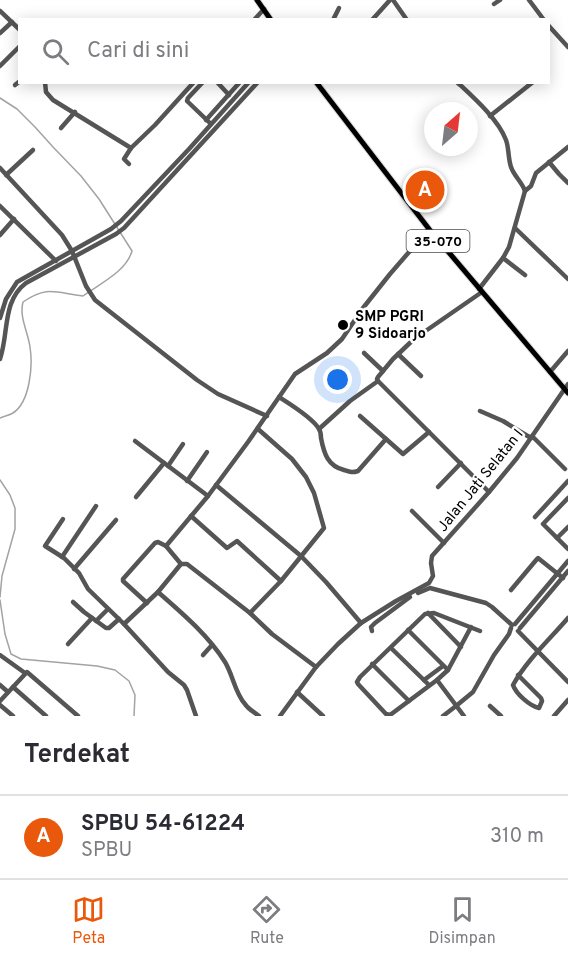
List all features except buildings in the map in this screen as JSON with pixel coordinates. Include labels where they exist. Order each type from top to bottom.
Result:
[{"type":"main road","points":[[256,0],[271,18]]},
{"type":"main road","name":"35-070","points":[[318,84],[429,229],[567,389]]},
{"type":"street","points":[[494,4],[500,0]]},
{"type":"street","points":[[529,0],[542,18]]},
{"type":"street","points":[[374,18],[394,1],[406,18]]},
{"type":"street","points":[[334,18],[339,8]]},
{"type":"street","points":[[256,18],[264,9]]},
{"type":"street","points":[[0,11],[18,28]]},
{"type":"street","points":[[0,33],[12,22]]},
{"type":"street","points":[[550,26],[568,47]]},
{"type":"street","points":[[562,41],[568,35]]},
{"type":"street","points":[[0,66],[18,48]]},
{"type":"street","points":[[45,84],[46,93],[50,97],[131,148]]},
{"type":"street","points":[[129,164],[124,159],[131,148],[192,84]]},
{"type":"street","points":[[201,84],[187,101],[206,120],[219,126]]},
{"type":"street","points":[[219,84],[229,95]]},
{"type":"street","points":[[206,120],[238,84]]},
{"type":"street","points":[[0,357],[9,309],[19,288],[51,266],[74,257],[124,228],[247,84]]},
{"type":"street","points":[[51,266],[121,221],[219,126],[256,84]]},
{"type":"street","points":[[459,84],[490,116],[506,139],[511,167],[525,191]]},
{"type":"street","points":[[490,116],[531,84]]},
{"type":"street","points":[[61,128],[75,112]]},
{"type":"street","points":[[489,492],[376,379],[414,339],[481,291],[504,258],[525,191],[529,188],[536,172],[568,147]]},
{"type":"street","points":[[6,175],[33,150]]},
{"type":"street","points":[[549,162],[568,183]]},
{"type":"street","points":[[0,168],[58,231],[72,251],[92,297],[203,384],[218,394],[267,416]]},
{"type":"street","points":[[0,206],[56,261]]},
{"type":"street","points":[[134,208],[139,212]]},
{"type":"street","points":[[0,235],[14,219]]},
{"type":"street","points":[[515,228],[568,279]]},
{"type":"street","points":[[166,546],[208,496],[258,429],[295,374],[327,353],[342,339],[369,300],[429,229]]},
{"type":"street","points":[[504,258],[525,275]]},
{"type":"street","points":[[0,318],[13,286],[39,273]]},
{"type":"street","points":[[550,372],[568,351]]},
{"type":"street","points":[[364,353],[383,371]]},
{"type":"street","points":[[398,354],[421,376]]},
{"type":"street","points":[[319,429],[350,401],[378,381]]},
{"type":"street","name":"Jalan Jati Selatan I","points":[[361,623],[424,587],[433,579],[432,556],[489,492],[567,389]]},
{"type":"street","points":[[279,397],[319,429],[324,450],[331,464],[338,468],[353,473],[358,471],[386,439]]},
{"type":"street","points":[[480,411],[532,437],[565,469]]},
{"type":"street","points":[[360,416],[403,454],[429,432]]},
{"type":"street","points":[[250,613],[281,581],[324,528],[314,493],[302,471],[258,429]]},
{"type":"street","points":[[135,441],[208,496]]},
{"type":"street","points":[[136,497],[183,444]]},
{"type":"street","points":[[187,481],[207,452]]},
{"type":"street","points":[[438,487],[461,463]]},
{"type":"street","points":[[535,517],[568,481]]},
{"type":"street","points":[[216,485],[301,556],[361,623],[316,667],[280,716]]},
{"type":"street","points":[[568,498],[543,524],[568,549]]},
{"type":"street","points":[[62,557],[96,506]]},
{"type":"street","points":[[412,511],[444,543]]},
{"type":"street","points":[[191,516],[227,548],[237,541],[281,581]]},
{"type":"street","points":[[63,519],[45,546],[62,557],[79,573],[88,589],[187,690],[196,716]]},
{"type":"street","points":[[74,568],[116,520]]},
{"type":"street","points":[[557,538],[568,527]]},
{"type":"street","points":[[147,603],[123,579],[155,543],[162,543],[166,546],[181,564]]},
{"type":"street","points":[[511,590],[537,559],[563,578]]},
{"type":"street","points":[[515,628],[568,561]]},
{"type":"street","points":[[124,624],[158,592],[181,564]]},
{"type":"street","points":[[181,564],[187,564],[316,667]]},
{"type":"street","points":[[443,716],[473,692],[509,634],[568,571]]},
{"type":"street","points":[[372,631],[371,627],[394,608],[415,594],[430,588],[486,603],[492,607],[568,682]]},
{"type":"street","points":[[158,592],[212,645],[226,663],[245,705],[259,716]]},
{"type":"street","points":[[73,602],[94,620],[108,628],[119,619]]},
{"type":"street","points":[[68,644],[108,609]]},
{"type":"street","points":[[471,627],[437,680],[390,714],[387,714],[357,682],[372,664],[422,616],[428,613],[434,613],[471,627],[480,631]]},
{"type":"street","points":[[428,613],[460,647]]},
{"type":"street","points":[[518,675],[541,698],[539,708],[534,707],[515,691],[513,685],[518,675],[568,618]]},
{"type":"street","points":[[408,630],[446,668]]},
{"type":"street","points":[[203,655],[212,645]]},
{"type":"street","points":[[391,648],[429,685]]},
{"type":"street","points":[[0,655],[25,673],[29,673],[78,716]]},
{"type":"street","points":[[372,664],[409,701]]},
{"type":"street","points":[[424,680],[446,668]]},
{"type":"street","points":[[13,716],[0,703],[25,673]]},
{"type":"street","points":[[437,680],[464,716]]},
{"type":"street","points":[[0,686],[8,693]]},
{"type":"street","points":[[13,687],[46,716]]},
{"type":"street","points":[[297,692],[323,716]]},
{"type":"street","points":[[554,716],[568,700]]},
{"type":"street","points":[[490,706],[501,716]]},
{"type":"waterway","points":[[0,98],[17,109],[81,176],[99,199],[132,251],[118,271],[83,296],[46,292],[39,293],[23,302],[23,319],[31,355],[29,383],[19,408],[12,414],[0,418]]},
{"type":"waterway","points":[[0,480],[15,508],[15,529],[2,576],[0,597]]},
{"type":"waterway","points":[[0,600],[5,634],[11,654],[21,659],[97,666],[115,670],[129,681],[135,695],[134,716]]},
{"type":"place","name":"SPBU 54-61224","points":[[425,190]]},
{"type":"place","name":"SMP PGRI 9 Sidoarjo","points":[[343,325]]}]
